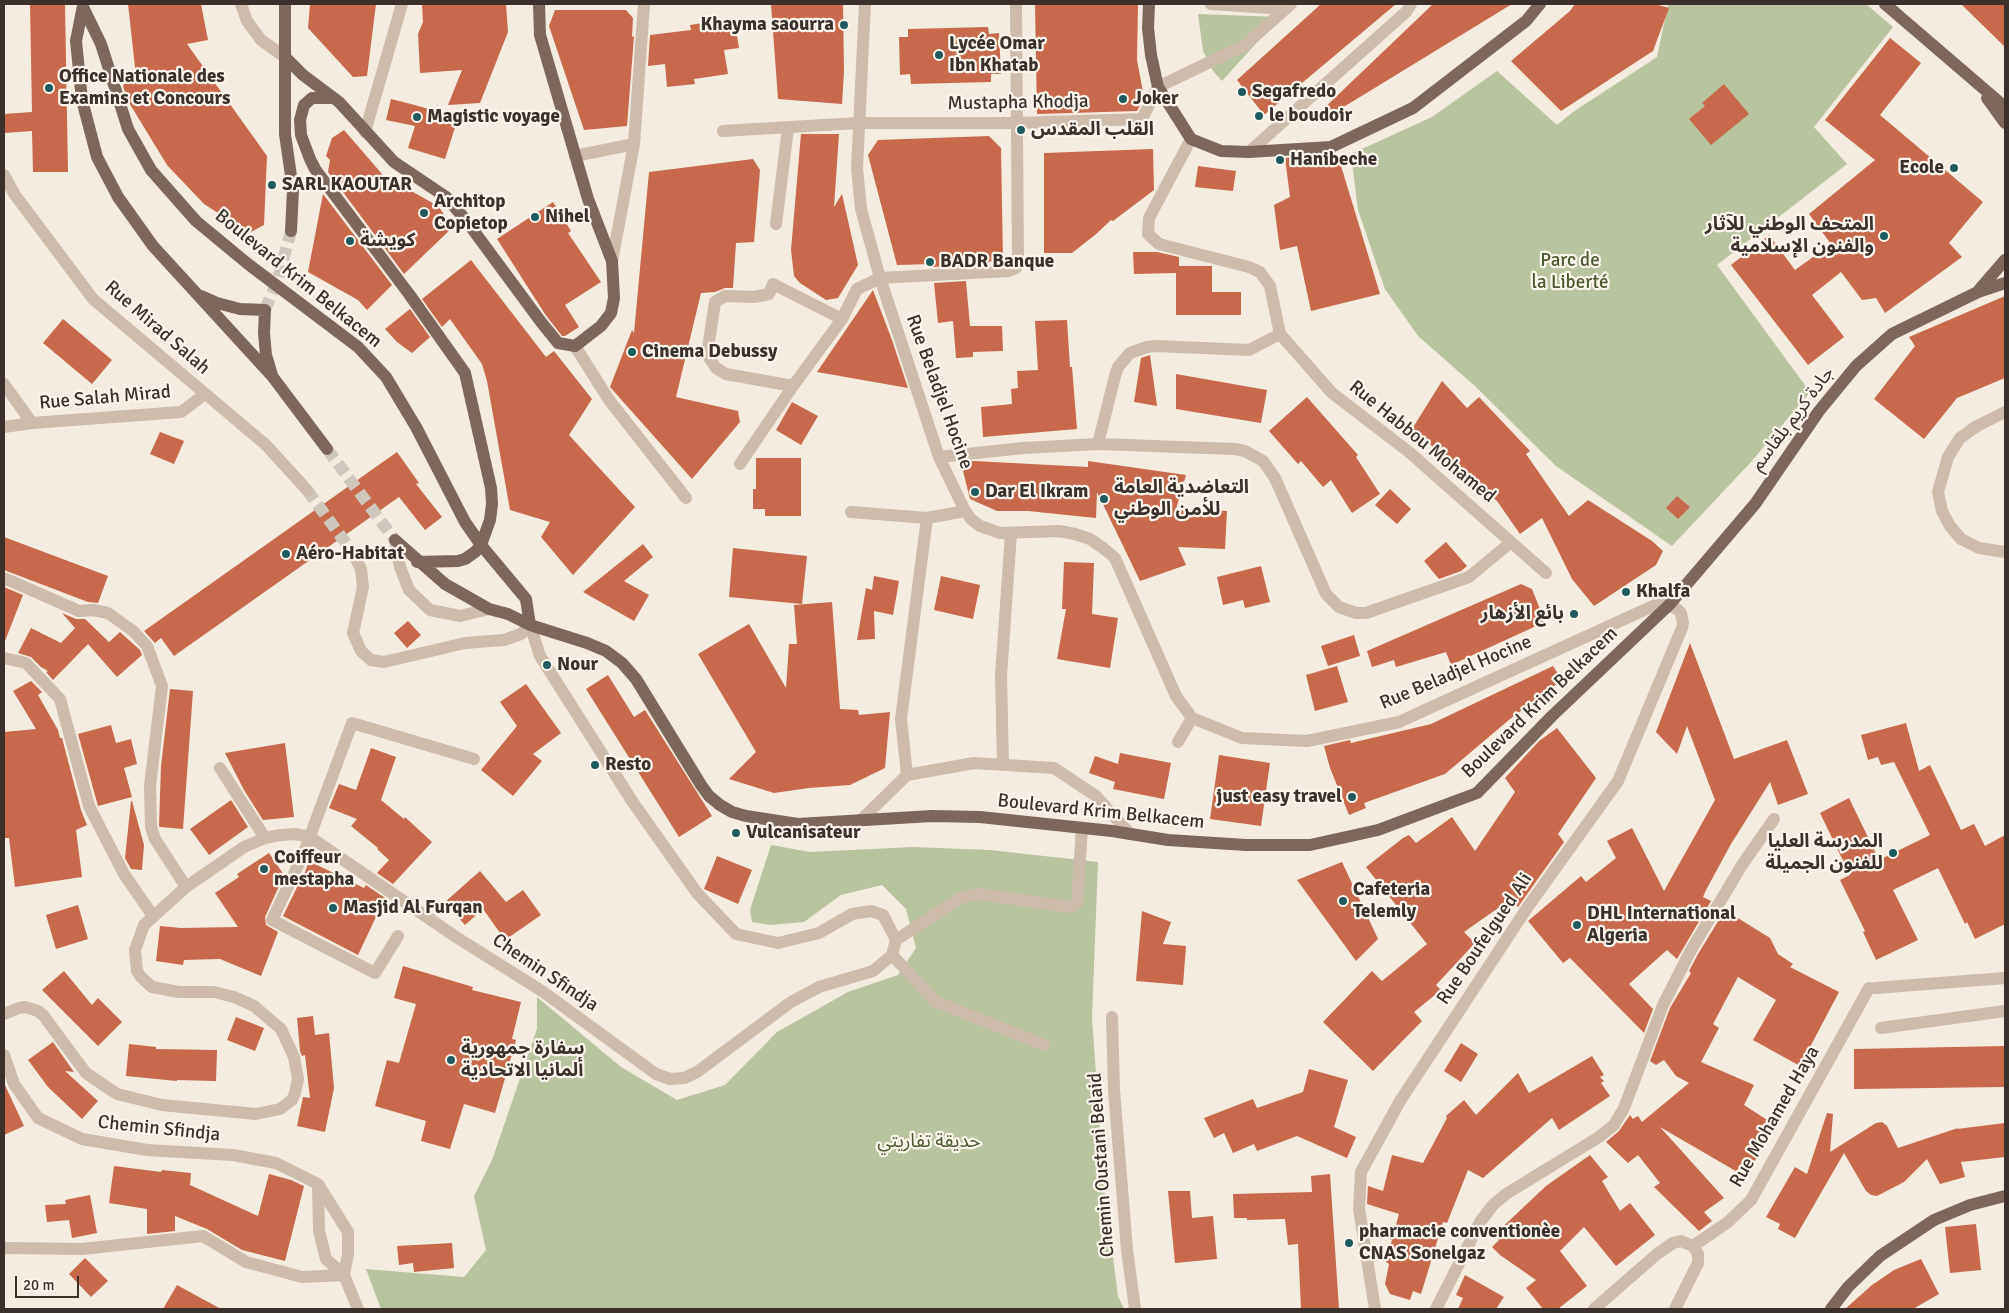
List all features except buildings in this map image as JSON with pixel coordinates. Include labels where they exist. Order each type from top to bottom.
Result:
[{"type":"main road","points":[[285,4],[285,134],[293,190],[291,231]]},
{"type":"main road","points":[[285,57],[303,75],[334,98],[394,162],[446,197],[465,219],[558,343],[575,346],[601,326],[611,314],[614,298],[612,260],[574,156],[540,35],[539,4]]},
{"type":"main road","points":[[1149,4],[1148,28],[1151,55],[1158,87],[1191,139],[1221,151],[1249,152],[1330,147],[1413,108],[1526,21],[1540,4]]},
{"type":"main road","points":[[1885,4],[2005,107]]},
{"type":"main road","points":[[83,6],[76,41],[82,100],[97,157],[118,197],[153,246],[272,376],[327,449]]},
{"type":"main road","name":"Boulevard Krim Belkacem","points":[[83,6],[100,44],[128,129],[151,170],[196,221],[248,264],[358,347],[386,378],[416,427],[465,522],[526,598],[530,625]]},
{"type":"main road","points":[[1977,84],[2005,123]]},
{"type":"main road","points":[[334,98],[312,98],[304,105],[300,120],[301,135],[315,169],[415,302],[465,373],[490,488],[492,504],[490,520],[481,544],[475,552],[465,559],[417,562]]},
{"type":"main road","points":[[1978,292],[2005,260]]},
{"type":"main road","name":"جادة كريم بلقاسم","points":[[1669,605],[1755,504],[1809,426],[1856,366],[1892,334],[1978,292],[2005,282]]},
{"type":"main road","points":[[194,293],[217,303],[240,308],[265,310],[264,333],[266,355],[272,376]]},
{"type":"main road","name":"Boulevard Krim Belkacem","points":[[395,540],[417,562],[445,584],[489,609],[508,614],[530,625],[606,651],[622,663],[636,678],[709,796],[720,805],[746,816],[798,824],[932,816],[980,817],[1168,840],[1246,845],[1310,845],[1378,830],[1477,793],[1552,716],[1669,605]]},
{"type":"main road","points":[[1831,1309],[1848,1287],[1880,1256],[1926,1225],[1970,1205],[2005,1196]]},
{"type":"street","points":[[241,4],[247,21],[261,40],[285,57]]},
{"type":"street","points":[[365,132],[402,4]]},
{"type":"street","points":[[612,260],[634,144],[644,4]]},
{"type":"street","name":"Rue Beladjel Hocine","points":[[865,4],[857,168],[861,209],[880,278],[939,457],[965,511],[971,519],[989,531],[1011,533],[1059,531],[1075,534],[1090,539],[1115,558],[1176,696],[1192,718],[1242,738],[1307,741],[1399,722],[1653,606],[1669,605]]},
{"type":"street","points":[[740,464],[793,386],[842,319],[857,289],[880,278],[1009,271],[1016,268],[1018,262],[1016,4]]},
{"type":"street","points":[[1210,4],[1288,6]]},
{"type":"street","points":[[1249,152],[1406,12],[1411,4]]},
{"type":"street","points":[[1158,87],[1245,45],[1288,6]]},
{"type":"street","name":"Mustapha Khodja","points":[[723,131],[858,123],[1017,123],[1142,119],[1158,87]]},
{"type":"street","points":[[776,224],[788,128]]},
{"type":"street","points":[[1098,444],[1118,367],[1130,353],[1147,346],[1249,350],[1280,334],[1270,286],[1260,272],[1250,267],[1159,244],[1148,234],[1149,218],[1191,139]]},
{"type":"street","points":[[574,156],[634,144]]},
{"type":"street","name":"Rue Mirad Salah","points":[[4,175],[15,195],[93,299],[266,445],[307,490]]},
{"type":"street","points":[[793,386],[726,374],[716,368],[710,359],[708,348],[715,302],[725,296],[754,298],[769,294],[774,284],[842,319]]},
{"type":"street","name":"Rue Habbou Mohamed","points":[[1280,334],[1332,393],[1409,452],[1546,574]]},
{"type":"street","points":[[575,346],[609,400],[686,498]]},
{"type":"street","points":[[4,384],[32,423]]},
{"type":"street","name":"Rue Salah Mirad","points":[[4,428],[32,423],[180,412],[205,394]]},
{"type":"street","points":[[2005,412],[1977,426],[1960,438],[1948,457],[1938,492],[1942,512],[1950,526],[1961,539],[1979,548],[2005,552]]},
{"type":"street","points":[[939,457],[1023,448],[1098,444],[1234,449],[1254,455],[1270,469],[1275,478],[1326,594],[1332,601],[1347,611],[1366,613],[1469,577],[1510,542]]},
{"type":"street","points":[[851,512],[927,518],[965,511]]},
{"type":"street","points":[[907,775],[901,718],[927,518]]},
{"type":"street","points":[[1003,764],[1002,676],[1011,533]]},
{"type":"street","points":[[395,540],[400,567],[408,590],[430,610],[460,616],[489,609]]},
{"type":"street","points":[[353,553],[361,569],[362,587],[353,633],[361,652],[371,660],[384,662],[465,643],[504,640],[521,634],[530,625],[540,656],[632,801],[697,893],[736,934],[778,943],[819,933],[852,914],[871,912],[883,915],[896,940]]},
{"type":"street","points":[[4,578],[79,612],[93,610],[108,614],[133,631],[147,646],[162,686],[150,786],[151,827],[169,862],[186,886]]},
{"type":"street","name":"Rue Boufelgued Ali","points":[[1375,1309],[1359,1209],[1361,1172],[1400,1101],[1526,908],[1618,781],[1682,628],[1683,623],[1680,613],[1669,605]]},
{"type":"street","points":[[4,658],[26,663],[60,699],[89,806],[124,874],[153,916]]},
{"type":"street","points":[[1178,742],[1192,718]]},
{"type":"street","points":[[398,936],[375,973],[272,920],[303,855],[352,723],[474,759]]},
{"type":"street","points":[[861,820],[907,775],[974,763],[1003,764],[1054,768],[1096,796],[1130,834]]},
{"type":"street","points":[[220,768],[265,838]]},
{"type":"street","points":[[1436,1309],[1480,1222],[1493,1205],[1506,1194],[1599,1137],[1614,1125],[1624,1108],[1663,1006],[1691,950],[1742,865],[1774,819]]},
{"type":"street","points":[[1044,1045],[936,1002],[892,955],[896,940],[960,898],[979,894],[1070,907],[1077,903],[1082,828]]},
{"type":"street","name":"Chemin Sfindja","points":[[4,1014],[26,1007],[44,1015],[86,1073],[117,1094],[162,1105],[256,1114],[280,1109],[292,1100],[298,1079],[294,1057],[280,1029],[254,1006],[234,997],[214,992],[179,992],[152,987],[141,977],[137,970],[135,950],[144,925],[186,886],[244,847],[265,838],[288,834],[310,837],[456,937],[542,991],[656,1074],[670,1079],[691,1076],[791,1002],[819,987],[873,971],[892,955]]},
{"type":"street","name":"Rue Mohamed Haya","points":[[1693,1246],[1728,1222],[1751,1200],[1872,988],[2005,978]]},
{"type":"street","points":[[1881,1028],[2005,1011]]},
{"type":"street","name":"Chemin Oustani Belaid","points":[[1112,1017],[1114,1090],[1119,1156],[1127,1250],[1135,1309]]},
{"type":"street","name":"Chemin Sfindja","points":[[4,1055],[14,1084],[38,1118],[82,1139],[147,1150],[233,1156],[276,1163],[318,1184]]},
{"type":"street","points":[[318,1184],[319,1231],[326,1259],[344,1275],[358,1309]]},
{"type":"street","points":[[318,1184],[348,1232],[348,1254],[344,1275]]},
{"type":"street","points":[[4,1248],[82,1250],[203,1236],[246,1262],[302,1277],[344,1275]]},
{"type":"street","points":[[1594,1309],[1673,1243],[1686,1242],[1693,1246],[1698,1254],[1698,1263],[1675,1309]]},
{"type":"green space","name":"Parc de la Liberté","points":[[1668,4],[1866,4],[1893,27],[1814,127],[1847,164],[1717,265],[1810,392],[1751,462],[1672,546],[1556,466],[1475,386],[1418,336],[1385,289],[1358,210],[1351,154],[1432,117],[1497,71],[1557,125],[1573,112],[1657,57]]},
{"type":"green space","points":[[1198,14],[1280,17],[1222,81],[1213,71],[1203,51]]},
{"type":"green space","name":"حديقة تفاريتي","points":[[771,845],[810,852],[913,847],[990,850],[1098,862],[1092,1018],[1104,1188],[1118,1296],[1124,1309],[381,1309],[366,1269],[464,1277],[486,1250],[474,1196],[492,1160],[537,1029],[537,997],[621,1067],[677,1100],[725,1085],[777,1032],[848,992],[898,975],[916,948],[906,909],[882,885],[841,895],[804,922],[770,925],[752,922],[750,910]]},
{"type":"tunnel","points":[[265,310],[278,279],[291,231]]},
{"type":"tunnel","points":[[327,449],[395,540]]},
{"type":"tunnel","points":[[307,490],[353,553]]},
{"type":"place","name":"Khayma saourra","points":[[844,25]]},
{"type":"place","name":"Lycée Omar Ibn Khatab","points":[[939,55]]},
{"type":"place","name":"Office Nationale des Examins et Concours","points":[[49,88]]},
{"type":"place","name":"Segafredo","points":[[1242,92]]},
{"type":"place","name":"Joker","points":[[1123,99]]},
{"type":"place","name":"le boudoir","points":[[1259,116]]},
{"type":"place","name":"Magistic voyage","points":[[417,117]]},
{"type":"place","name":"القلب المقدس","points":[[1021,130]]},
{"type":"place","name":"Hanibeche","points":[[1280,160]]},
{"type":"place","name":"Ecole","points":[[1954,168]]},
{"type":"place","name":"SARL KAOUTAR","points":[[272,185]]},
{"type":"place","name":"Architop Copietop","points":[[424,213]]},
{"type":"place","name":"Nihel","points":[[535,217]]},
{"type":"place","name":"المتحف الوطني للآثار والفنون الإسلامية","points":[[1884,236]]},
{"type":"place","name":"كويشة","points":[[350,241]]},
{"type":"place","name":"BADR Banque","points":[[930,262]]},
{"type":"place","name":"Cinema Debussy","points":[[632,352]]},
{"type":"place","name":"Dar El Ikram","points":[[975,492]]},
{"type":"place","name":"التعاضدية العامة للأمن الوطني","points":[[1104,499]]},
{"type":"place","name":"Aéro-Habitat","points":[[286,554]]},
{"type":"place","name":"Khalfa","points":[[1626,592]]},
{"type":"place","name":"بائع الأزهار","points":[[1574,614]]},
{"type":"place","name":"Nour","points":[[547,665]]},
{"type":"place","name":"Resto","points":[[595,765]]},
{"type":"place","name":"just easy travel","points":[[1352,797]]},
{"type":"place","name":"Vulcanisateur","points":[[736,833]]},
{"type":"place","name":"المدرسة العليا للفنون الجميلة","points":[[1893,853]]},
{"type":"place","name":"Coiffeur mestapha","points":[[264,869]]},
{"type":"place","name":"Cafeteria Telemly","points":[[1343,901]]},
{"type":"place","name":"Masjid Al Furqan","points":[[333,908]]},
{"type":"place","name":"DHL International Algeria","points":[[1577,925]]},
{"type":"place","name":"سفارة جمهورية ألمانيا الاتحادية","points":[[451,1060]]},
{"type":"place","name":"pharmacie conventionèe CNAS Sonelgaz","points":[[1349,1243]]}]
